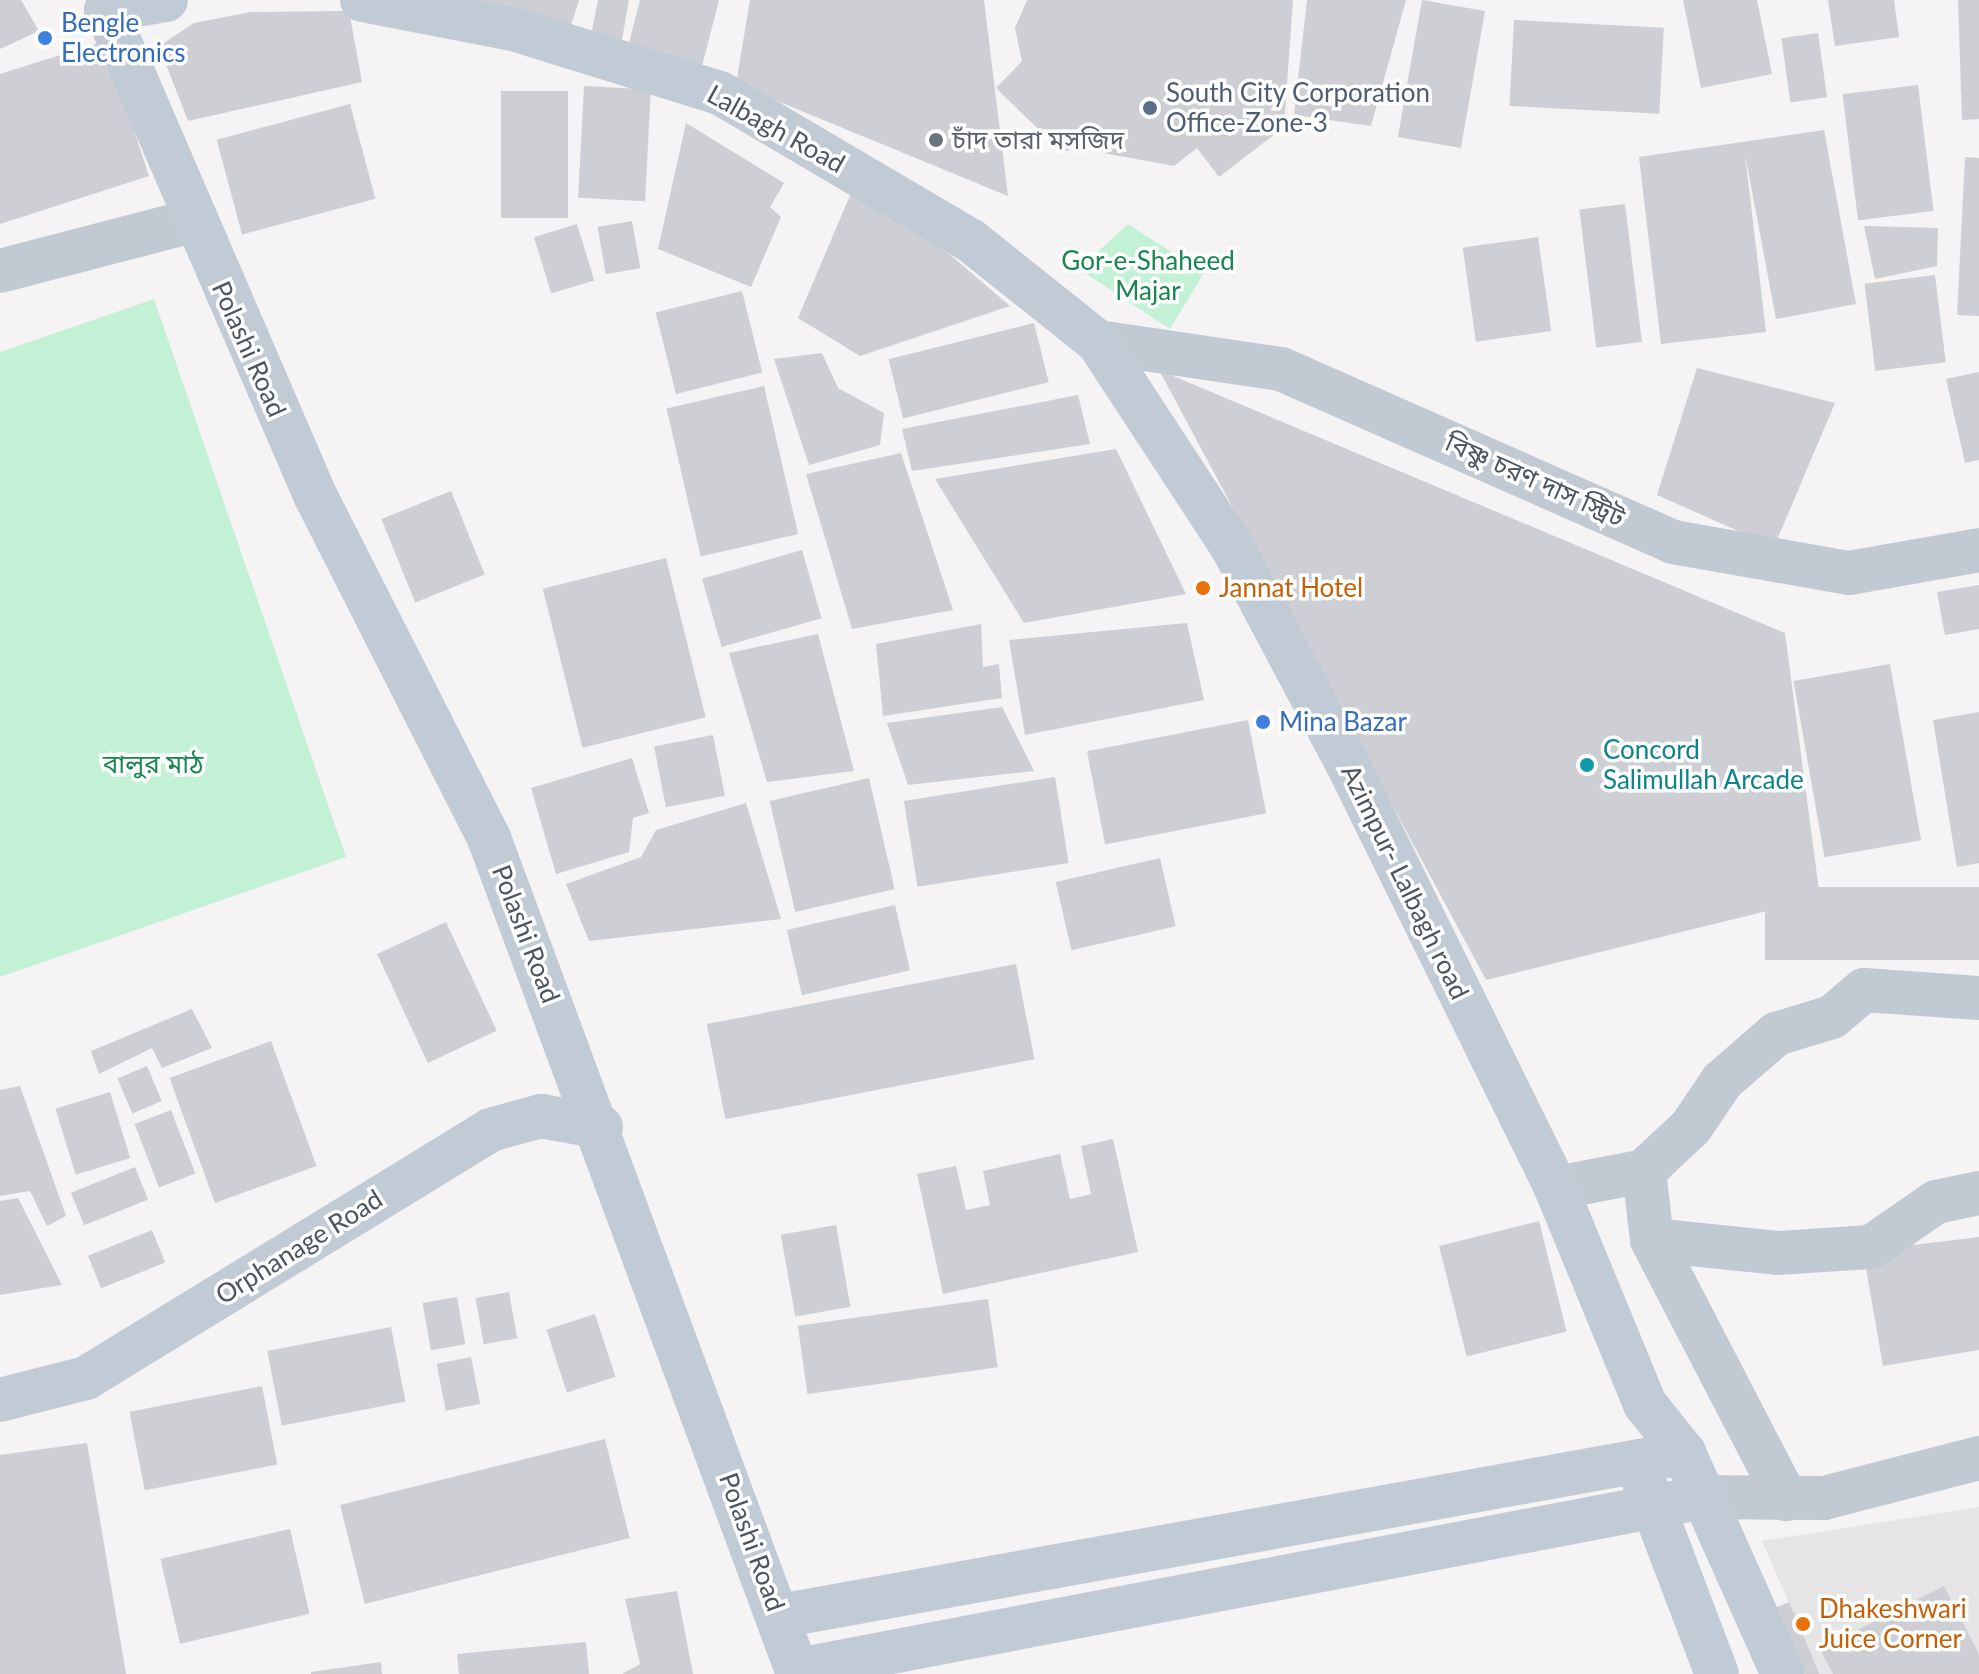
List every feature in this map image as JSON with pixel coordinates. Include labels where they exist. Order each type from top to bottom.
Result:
[{"type":"main road","name":"Polashi Road","points":[[166,0],[106,10],[192,221],[315,495],[489,838],[601,1127],[780,1616],[797,1672]]},
{"type":"main road","name":"Lalbagh Road","points":[[362,0],[513,29],[720,93],[970,240],[1098,342]]},
{"type":"main road","name":"Azimpur- Lalbagh road","points":[[1098,342],[1231,545],[1556,1188],[1645,1404],[1684,1453],[1783,1674]]},
{"type":"main road","name":"Orphanage Road","points":[[0,1400],[86,1378],[490,1130],[541,1116],[601,1127]]},
{"type":"main road","name":"Azimpur- Lalbagh road","points":[[1638,1464],[1645,1404]]},
{"type":"main road","points":[[780,1616],[1638,1464],[1684,1453]]},
{"type":"main road","points":[[1638,1464],[1717,1674]]},
{"type":"main road","points":[[797,1672],[1654,1510],[1704,1497]]},
{"type":"street","points":[[0,271],[192,221]]},
{"type":"street","name":"বিষ্ণু চরণ দাস স্ট্রিট","points":[[1098,342],[1281,369],[1673,542],[1849,573],[1979,550]]},
{"type":"street","points":[[1556,1188],[1644,1171],[1691,1127],[1722,1081],[1776,1034],[1832,1017],[1864,990],[1979,998]]},
{"type":"street","points":[[1644,1171],[1652,1240],[1786,1499]]},
{"type":"street","points":[[1652,1240],[1777,1253],[1871,1247],[1936,1202],[1979,1177]]},
{"type":"street","points":[[1936,1202],[1979,1193]]},
{"type":"street","points":[[1704,1497],[1824,1498],[1979,1458]]},
{"type":"shaded area","points":[[1979,1507],[1979,1674],[1820,1674],[1762,1541]]},
{"type":"green space","name":"Gor-e-Shaheed Majar","points":[[1128,224],[1204,273],[1170,329],[1079,269]]},
{"type":"green space","name":"বালুর মাঠ","points":[[154,299],[346,857],[0,977],[0,352]]},
{"type":"building","points":[[0,0],[21,0],[39,31],[0,49]]},
{"type":"building","points":[[466,0],[579,0],[566,42]]},
{"type":"building","points":[[598,0],[629,0],[621,45],[592,30]]},
{"type":"building","points":[[640,0],[719,0],[701,70],[627,51]]},
{"type":"building","name":"চাঁদ তারা মসজিদ","points":[[750,0],[984,0],[1008,196],[736,84]]},
{"type":"building","name":"South City Corporation Office-Zone-3","points":[[1027,0],[1293,0],[1284,127],[1219,177],[1197,148],[1174,166],[1103,153],[1093,136],[1063,153],[996,88],[1022,61],[1015,28]]},
{"type":"building","points":[[1307,0],[1406,0],[1371,126],[1294,115]]},
{"type":"building","points":[[1422,0],[1485,11],[1461,148],[1398,137]]},
{"type":"building","points":[[1683,0],[1757,0],[1772,74],[1701,88]]},
{"type":"building","points":[[1828,0],[1894,0],[1899,37],[1835,46]]},
{"type":"building","points":[[1958,0],[1979,0],[1979,119],[1962,120]]},
{"type":"building","points":[[349,11],[362,82],[188,121],[159,46],[194,23],[251,12]]},
{"type":"building","points":[[1514,20],[1664,28],[1659,114],[1509,106]]},
{"type":"building","points":[[1818,33],[1827,97],[1790,103],[1781,38]]},
{"type":"building","points":[[105,41],[149,176],[0,224],[0,74]]},
{"type":"building","points":[[1918,85],[1933,211],[1858,220],[1843,94]]},
{"type":"building","points":[[584,86],[651,90],[645,201],[578,198]]},
{"type":"building","points":[[501,91],[568,91],[568,218],[501,218]]},
{"type":"building","points":[[350,104],[375,199],[242,234],[217,140]]},
{"type":"building","points":[[686,123],[784,183],[770,207],[781,217],[751,287],[658,249]]},
{"type":"building","points":[[1824,130],[1856,304],[1776,319],[1745,154],[1766,332],[1661,344],[1639,157]]},
{"type":"building","points":[[1965,157],[1979,158],[1979,316],[1957,315]]},
{"type":"building","points":[[854,186],[941,247],[1010,306],[860,356],[798,318]]},
{"type":"building","points":[[1625,204],[1642,342],[1596,348],[1579,210]]},
{"type":"building","points":[[632,221],[640,268],[606,274],[598,227]]},
{"type":"building","points":[[577,224],[594,280],[551,294],[534,237]]},
{"type":"building","points":[[1864,226],[1938,228],[1937,266],[1875,279]]},
{"type":"building","points":[[1538,237],[1551,331],[1476,342],[1463,248]]},
{"type":"building","points":[[1935,275],[1946,362],[1875,371],[1865,284]]},
{"type":"building","points":[[742,291],[762,373],[676,394],[656,313]]},
{"type":"building","points":[[1034,323],[1049,382],[903,418],[888,359]]},
{"type":"building","points":[[822,353],[838,388],[884,413],[880,445],[809,465],[774,359]]},
{"type":"building","points":[[1697,368],[1835,403],[1774,547],[1657,495]]},
{"type":"building","name":"Concord Salimullah Arcade","points":[[1159,370],[1785,633],[1820,898],[1486,980]]},
{"type":"building","points":[[1979,372],[1979,460],[1965,463],[1946,379]]},
{"type":"building","points":[[764,386],[798,534],[701,557],[667,408]]},
{"type":"building","points":[[1078,395],[1090,444],[912,471],[902,429]]},
{"type":"building","points":[[1116,449],[1186,594],[1024,623],[935,479]]},
{"type":"building","points":[[901,453],[953,610],[852,629],[806,474]]},
{"type":"building","points":[[451,491],[485,574],[415,603],[381,519]]},
{"type":"building","points":[[802,550],[822,618],[722,647],[702,579]]},
{"type":"building","points":[[666,558],[706,717],[582,748],[543,589]]},
{"type":"building","points":[[1979,585],[1979,629],[1945,635],[1937,592]]},
{"type":"building","points":[[1187,623],[1204,700],[1025,735],[1009,640]]},
{"type":"building","points":[[981,624],[983,667],[999,664],[1002,698],[883,716],[876,644]]},
{"type":"building","points":[[818,634],[854,771],[767,782],[729,653]]},
{"type":"building","points":[[1890,664],[1921,840],[1825,857],[1793,681]]},
{"type":"building","points":[[1002,707],[1034,771],[908,785],[887,723]]},
{"type":"building","points":[[1979,712],[1979,863],[1957,867],[1933,720]]},
{"type":"building","points":[[1248,720],[1266,813],[1105,845],[1087,751]]},
{"type":"building","points":[[713,735],[725,796],[666,807],[654,746]]},
{"type":"building","points":[[632,758],[649,813],[633,818],[629,852],[556,874],[531,788]]},
{"type":"building","points":[[1055,777],[1069,863],[917,887],[904,801]]},
{"type":"building","points":[[869,778],[895,889],[795,912],[770,801]]},
{"type":"building","points":[[746,803],[781,919],[589,941],[566,884],[641,857],[656,830]]},
{"type":"building","points":[[1160,858],[1176,926],[1071,950],[1056,882]]},
{"type":"building","points":[[1765,887],[1979,887],[1979,960],[1765,960]]},
{"type":"building","points":[[895,905],[910,970],[802,995],[787,930]]},
{"type":"building","points":[[446,922],[497,1031],[428,1063],[377,954]]},
{"type":"building","points":[[1016,964],[1035,1059],[725,1119],[707,1024]]},
{"type":"building","points":[[192,1009],[212,1048],[162,1068],[152,1048],[99,1074],[91,1051]]},
{"type":"building","points":[[271,1041],[316,1166],[215,1203],[170,1078]]},
{"type":"building","points":[[147,1066],[162,1101],[132,1113],[118,1079]]},
{"type":"building","points":[[20,1086],[66,1216],[47,1226],[30,1191],[0,1196],[0,1090]]},
{"type":"building","points":[[110,1092],[130,1158],[76,1175],[55,1109]]},
{"type":"building","points":[[171,1110],[195,1173],[159,1187],[135,1124]]},
{"type":"building","points":[[1113,1139],[1138,1252],[943,1294],[917,1174],[956,1166],[966,1210],[990,1205],[983,1171],[1060,1154],[1070,1199],[1091,1194],[1081,1146]]},
{"type":"building","points":[[135,1167],[148,1199],[84,1225],[71,1193]]},
{"type":"building","points":[[18,1198],[62,1285],[0,1295],[0,1201]]},
{"type":"building","points":[[1539,1221],[1567,1332],[1467,1357],[1439,1246]]},
{"type":"building","points":[[836,1225],[850,1307],[795,1316],[781,1235]]},
{"type":"building","points":[[152,1230],[165,1262],[101,1288],[88,1256]]},
{"type":"building","points":[[1979,1237],[1979,1350],[1883,1366],[1863,1251]]},
{"type":"building","points":[[509,1292],[517,1338],[484,1344],[476,1298]]},
{"type":"building","points":[[457,1297],[465,1344],[431,1350],[423,1303]]},
{"type":"building","points":[[988,1299],[998,1367],[807,1394],[798,1326]]},
{"type":"building","points":[[595,1314],[615,1377],[567,1393],[546,1330]]},
{"type":"building","points":[[391,1327],[406,1402],[282,1426],[267,1351]]},
{"type":"building","points":[[471,1357],[480,1404],[446,1411],[437,1364]]},
{"type":"building","points":[[262,1386],[277,1465],[145,1490],[129,1412]]},
{"type":"building","points":[[605,1439],[630,1538],[365,1604],[340,1505]]},
{"type":"building","points":[[87,1443],[126,1674],[0,1674],[0,1455]]},
{"type":"building","points":[[290,1529],[310,1614],[180,1644],[160,1559]]},
{"type":"building","points":[[1944,1586],[1979,1654],[1979,1674],[1833,1674],[1820,1649]]},
{"type":"building","points":[[677,1591],[693,1674],[622,1674],[640,1664],[625,1599]]},
{"type":"building","points":[[1789,1602],[1819,1674],[1805,1674],[1777,1607]]},
{"type":"building","points":[[586,1642],[589,1674],[459,1674],[457,1654]]},
{"type":"building","points":[[381,1662],[382,1674],[311,1674],[311,1672]]},
{"type":"place","name":"Bengle Electronics","points":[[45,38]]},
{"type":"place","name":"South City Corporation Office-Zone-3","points":[[1150,108]]},
{"type":"place","name":"চাঁদ তারা মসজিদ","points":[[936,140]]},
{"type":"place","name":"Jannat Hotel","points":[[1203,588]]},
{"type":"place","name":"Mina Bazar","points":[[1263,722]]},
{"type":"place","name":"Concord Salimullah Arcade","points":[[1587,765]]},
{"type":"place","name":"Dhakeshwari Juice Corner","points":[[1803,1624]]}]
